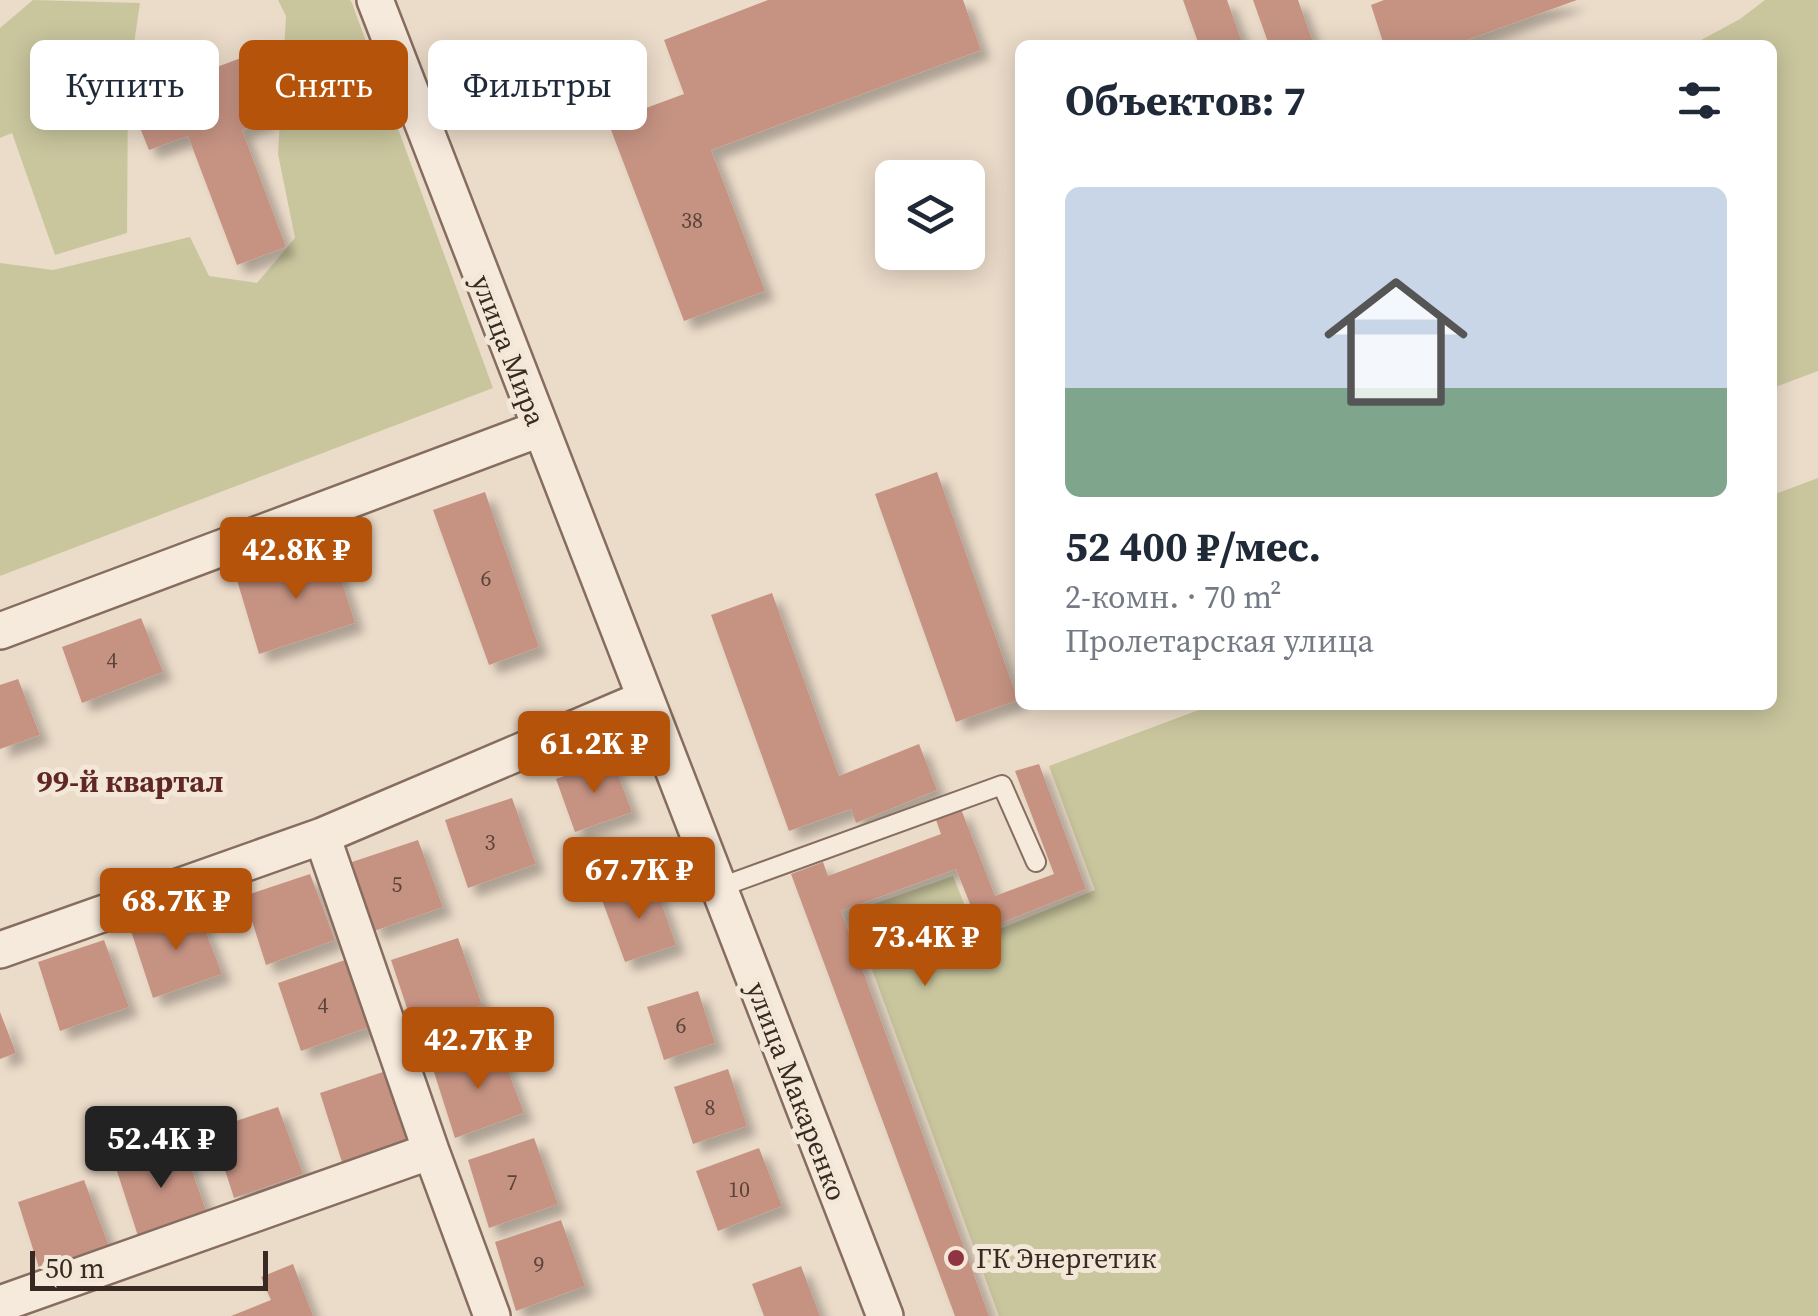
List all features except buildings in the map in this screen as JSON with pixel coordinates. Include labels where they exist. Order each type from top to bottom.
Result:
[{"type":"street","name":"улица Мира","points":[[375,0],[644,699]]},
{"type":"street","points":[[0,631],[539,429]]},
{"type":"street","points":[[0,950],[322,836],[644,699]]},
{"type":"street","name":"улица Макаренко","points":[[644,699],[885,1316]]},
{"type":"street","points":[[322,836],[430,1152],[492,1316]]},
{"type":"street","points":[[0,1304],[430,1152]]},
{"type":"lane","points":[[718,888],[1002,785],[1036,862]]},
{"type":"shaded area","points":[[33,0],[140,3],[135,40],[30,40],[30,130],[128,130],[127,233],[55,255],[12,133],[0,138],[0,28]]},
{"type":"shaded area","points":[[278,0],[350,0],[366,40],[285,40],[286,16]]},
{"type":"shaded area","points":[[1765,0],[1818,0],[1818,371],[1777,386],[1777,40],[1701,40]]},
{"type":"shaded area","points":[[279,130],[399,130],[493,388],[0,576],[0,263],[53,270],[190,237],[209,276],[257,283],[295,238],[278,154]]},
{"type":"shaded area","points":[[1818,478],[1818,1316],[999,1316],[851,912],[953,876],[978,938],[1095,890],[1049,766],[1199,710],[1777,710],[1777,493]]},
{"type":"place","name":"ГК Энергетик","points":[[956,1258]]},
{"type":"district","name":"99-й квартал","points":[[130,782]]}]
